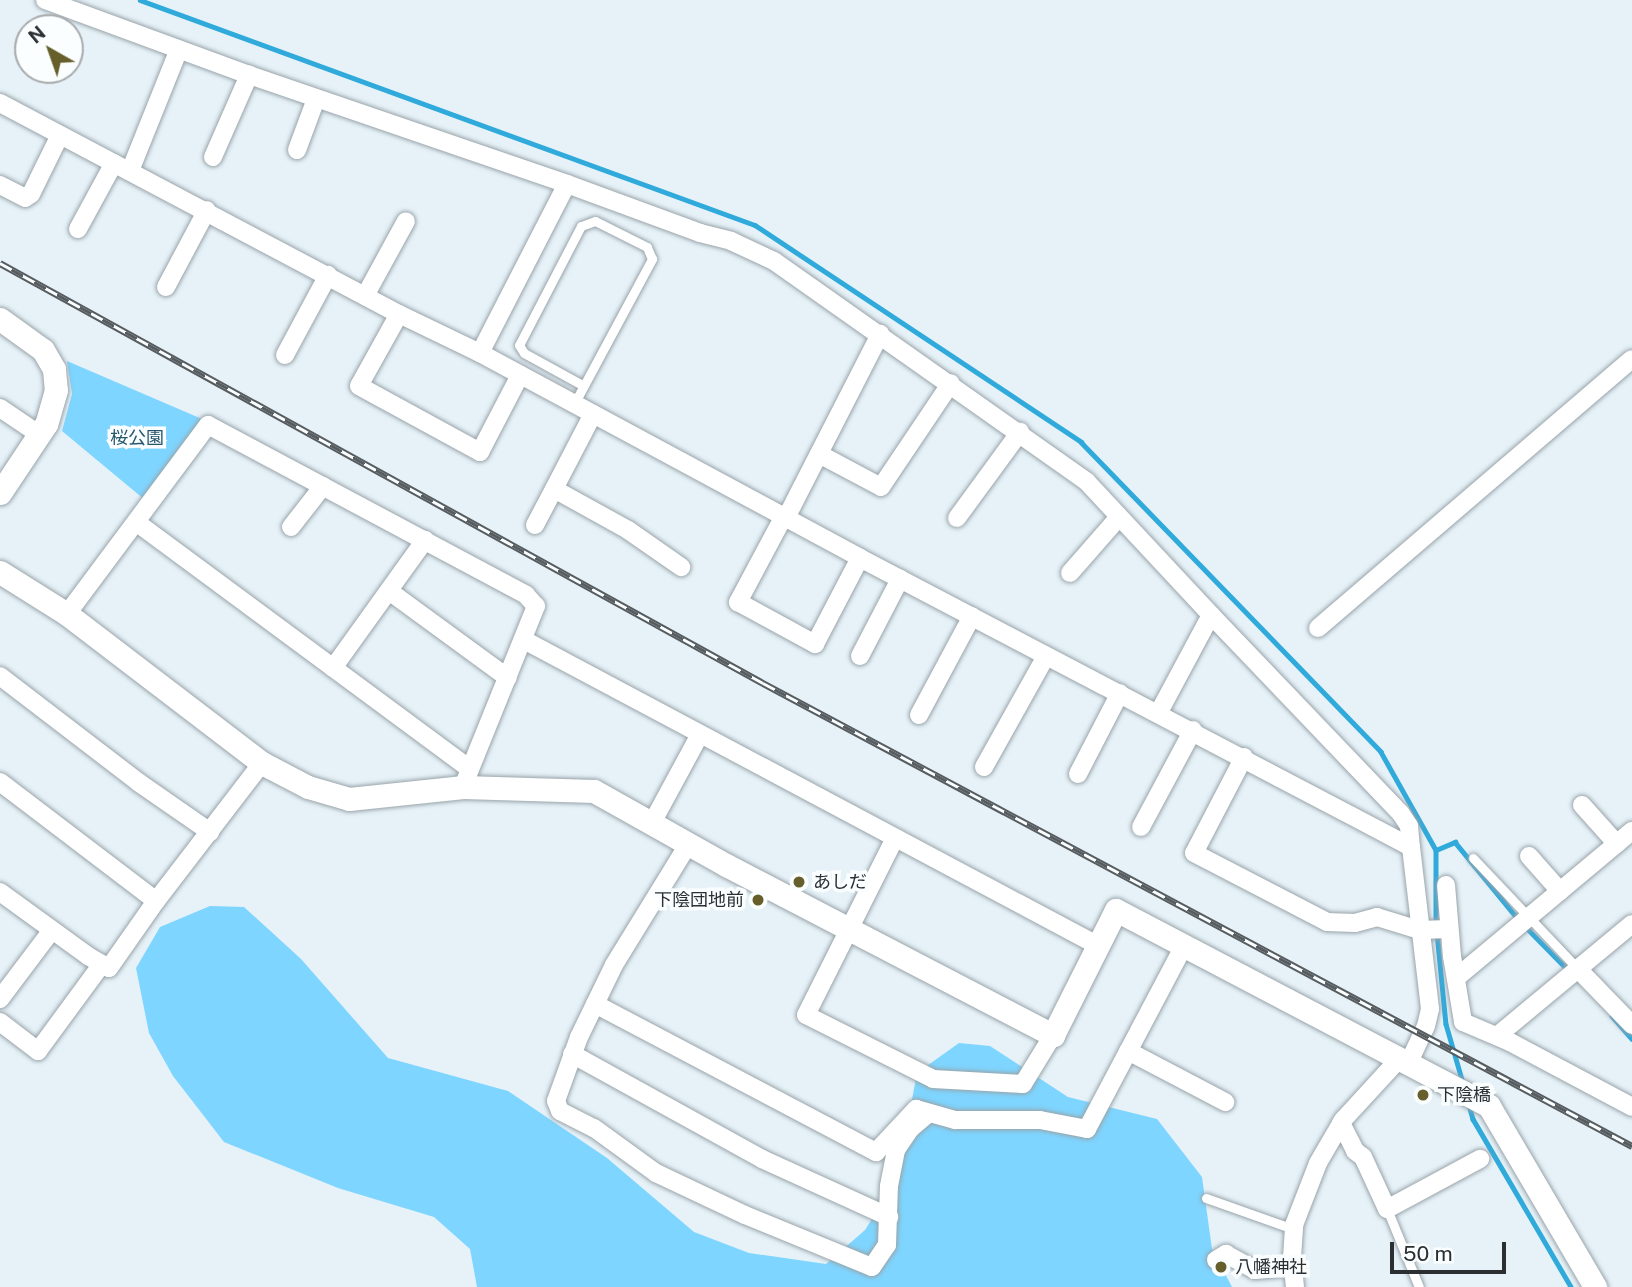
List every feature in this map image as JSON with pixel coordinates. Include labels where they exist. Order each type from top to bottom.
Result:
[{"type":"street","points":[[45,0],[316,99],[567,184],[700,233],[731,241],[774,261],[951,383],[1087,482],[1401,814],[1409,826],[1411,847],[1434,930],[1455,978],[1463,1022],[1497,1036],[1632,1107]]},
{"type":"street","points":[[130,171],[179,49]]},
{"type":"street","points":[[214,157],[248,75]]},
{"type":"street","points":[[297,150],[316,99]]},
{"type":"street","points":[[0,103],[59,136],[207,210],[399,314],[480,353],[860,558],[1159,712],[1411,847]]},
{"type":"street","points":[[0,185],[25,198],[31,194],[59,136]]},
{"type":"street","points":[[78,229],[114,163]]},
{"type":"street","points":[[480,353],[567,184]]},
{"type":"street","points":[[166,287],[207,210]]},
{"type":"street","points":[[365,296],[406,221]]},
{"type":"street","points":[[285,355],[328,275]]},
{"type":"street","points":[[399,314],[359,386],[481,452],[520,375]]},
{"type":"street","points":[[0,319],[43,350],[54,369],[56,390],[40,435],[0,493]]},
{"type":"street","points":[[860,558],[815,644],[738,602],[819,454],[880,334]]},
{"type":"street","points":[[1318,628],[1632,359]]},
{"type":"street","points":[[819,454],[881,486],[951,383]]},
{"type":"street","points":[[0,408],[40,435]]},
{"type":"street","points":[[535,525],[593,414]]},
{"type":"street","points":[[67,614],[208,425],[526,595],[536,607],[467,778]]},
{"type":"street","points":[[957,517],[1020,432]]},
{"type":"street","points":[[292,527],[323,486]]},
{"type":"street","points":[[554,489],[628,530],[681,567]]},
{"type":"street","points":[[1070,573],[1119,517]]},
{"type":"street","points":[[136,522],[333,668],[467,778]]},
{"type":"street","points":[[333,668],[425,540]]},
{"type":"street","points":[[0,572],[67,614],[262,763],[308,787],[349,800],[467,778],[594,790],[849,930],[1053,1035]]},
{"type":"street","points":[[860,656],[900,579]]},
{"type":"street","points":[[389,591],[508,678]]},
{"type":"street","points":[[1159,712],[1212,615]]},
{"type":"street","points":[[919,715],[972,616]]},
{"type":"street","points":[[524,640],[699,736],[1097,945]]},
{"type":"street","points":[[984,767],[1046,656]]},
{"type":"street","points":[[0,676],[138,782],[210,832]]},
{"type":"street","points":[[1078,774],[1120,693]]},
{"type":"street","points":[[1141,828],[1193,730]]},
{"type":"street","points":[[652,822],[699,736]]},
{"type":"street","points":[[1244,757],[1194,853],[1327,922],[1355,923],[1377,917],[1434,930]]},
{"type":"street","points":[[0,892],[109,968],[156,901],[262,763]]},
{"type":"street","points":[[0,782],[156,901]]},
{"type":"street","points":[[1582,805],[1617,844]]},
{"type":"street","points":[[1455,978],[1632,831]]},
{"type":"street","points":[[895,838],[806,1015],[933,1079],[1023,1084],[1053,1035],[1116,910],[1480,1101],[1493,1112],[1595,1287]]},
{"type":"street","points":[[689,843],[614,965],[595,1004],[572,1054],[556,1101],[560,1111],[594,1128],[656,1173],[745,1215],[872,1267],[887,1245],[889,1185],[897,1150],[910,1129],[928,1114]]},
{"type":"street","points":[[1530,856],[1560,891]]},
{"type":"street","points":[[1295,1287],[1294,1229],[1318,1163],[1341,1123],[1403,1062],[1426,1026],[1430,1009],[1434,930],[1446,885]]},
{"type":"street","points":[[1497,1036],[1632,924]]},
{"type":"street","points":[[0,999],[52,930]]},
{"type":"street","points":[[595,1004],[876,1152],[916,1108],[928,1114],[955,1120],[1040,1120],[1087,1129],[1184,946]]},
{"type":"street","points":[[0,1023],[38,1051],[102,964]]},
{"type":"street","points":[[1578,969],[1632,1026]]},
{"type":"street","points":[[1128,1051],[1224,1102]]},
{"type":"street","points":[[572,1054],[762,1159],[889,1217]]},
{"type":"street","points":[[1341,1123],[1355,1151],[1363,1157],[1387,1209],[1480,1159]]},
{"type":"street","points":[[1216,1260],[1226,1254],[1255,1270],[1293,1267]]},
{"type":"lane","points":[[574,404],[584,386],[652,259],[647,247],[595,221],[581,226],[519,345],[524,352],[584,386]]},
{"type":"lane","points":[[1473,858],[1523,922],[1578,969]]},
{"type":"lane","points":[[1206,1198],[1294,1229]]},
{"type":"lane","points":[[1387,1209],[1419,1287]]},
{"type":"green space","name":"桜公園","points":[[67,361],[202,419],[145,500],[62,431],[72,394]]},
{"type":"green space","points":[[210,906],[244,907],[301,959],[388,1058],[508,1091],[607,1158],[694,1232],[749,1253],[826,1264],[865,1230],[897,1179],[917,1073],[959,1043],[990,1046],[1068,1097],[1157,1119],[1202,1177],[1212,1249],[1232,1287],[477,1287],[470,1249],[434,1217],[338,1188],[224,1142],[173,1076],[149,1033],[136,968],[160,927]]},
{"type":"waterway","points":[[140,0],[755,225],[1081,442],[1381,752],[1436,850],[1436,925]]},
{"type":"waterway","points":[[1436,850],[1455,842],[1518,919]]},
{"type":"waterway","points":[[1524,925],[1570,972]]},
{"type":"waterway","points":[[1437,933],[1446,1024],[1463,1083]]},
{"type":"waterway","points":[[1612,1016],[1632,1039]]},
{"type":"waterway","points":[[1469,1105],[1473,1119],[1571,1287]]},
{"type":"railway","points":[[0,263],[763,683],[1632,1146]]},
{"type":"place","name":"あしだ","points":[[799,882]]},
{"type":"place","name":"下陰団地前","points":[[758,900]]},
{"type":"place","name":"下陰橋","points":[[1423,1095]]},
{"type":"place","name":"八幡神社","points":[[1221,1267]]}]
